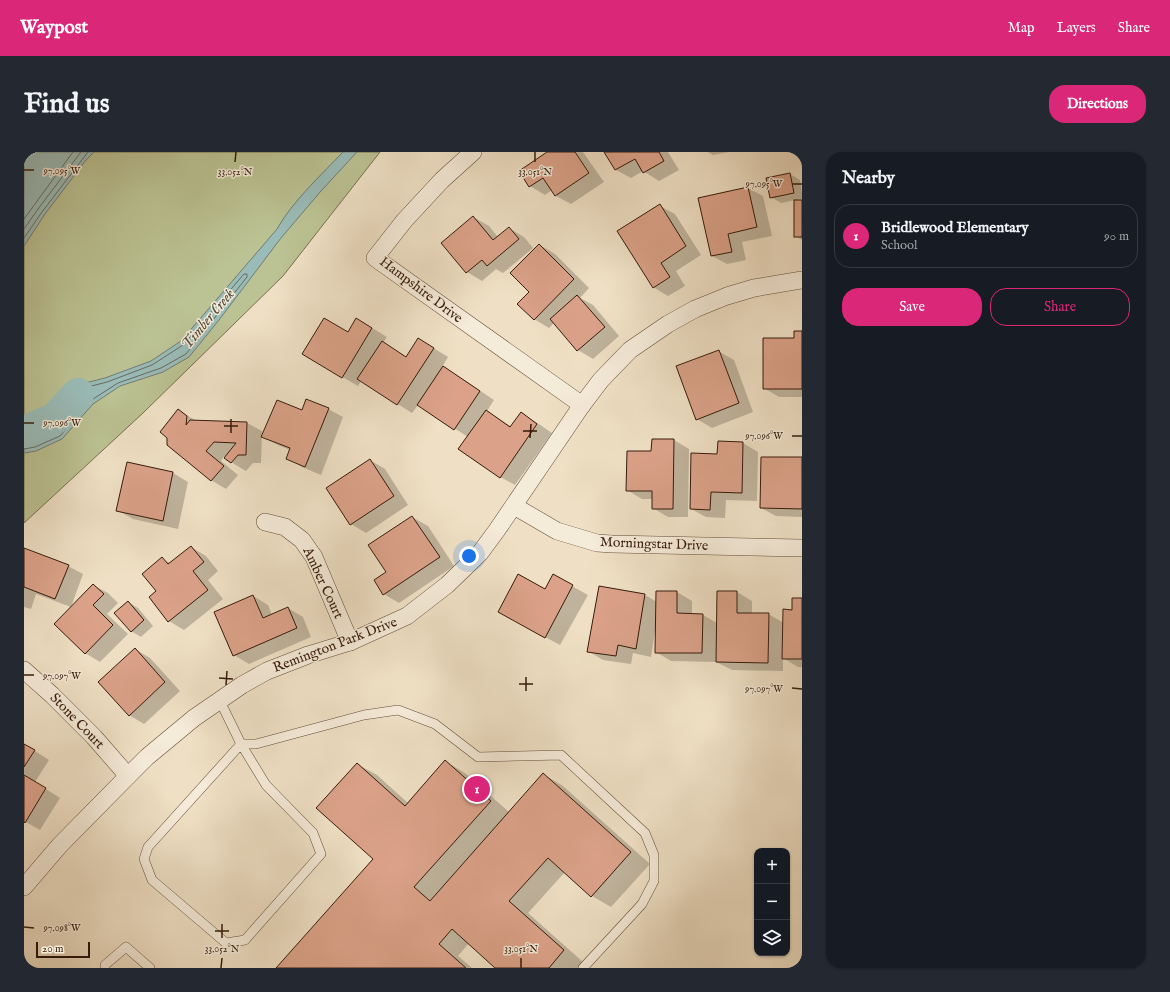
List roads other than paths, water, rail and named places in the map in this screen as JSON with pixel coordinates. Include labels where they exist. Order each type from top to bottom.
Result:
[{"type":"street","name":"Hampshire Drive","points":[[473,152],[442,180],[404,221],[375,258],[582,405]]},
{"type":"street","name":"Remington Park Drive","points":[[24,887],[60,845],[147,757],[194,718],[242,685],[267,671],[308,655],[350,642],[407,616],[447,585],[480,553],[514,506],[582,405],[601,380],[630,350],[668,324],[695,309],[727,296],[754,288],[802,280]]},
{"type":"street","name":"Morningstar Drive","points":[[514,506],[557,531],[597,543],[802,548]]},
{"type":"street","name":"Amber Court","points":[[265,522],[285,527],[302,540],[314,557],[350,642]]},
{"type":"street","name":"Stone Court","points":[[24,670],[52,695],[94,737],[128,776]]},
{"type":"lane","points":[[220,701],[240,744],[266,785],[313,833],[321,854],[245,940],[226,944],[152,880],[144,859],[148,847],[240,744],[256,744],[364,715],[398,710],[435,724],[478,757],[561,755],[645,833],[654,855],[654,881],[642,904],[583,968]]},
{"type":"lane","points":[[105,968],[105,965],[126,947],[150,968]]},
{"type":"water","points":[[24,152],[94,152],[86,160],[45,214],[24,246]]},
{"type":"water","points":[[343,152],[357,152],[281,238],[189,357],[163,372],[120,386],[93,404],[62,439],[36,451],[24,453],[24,434],[42,427],[77,385],[105,378],[151,361],[181,341],[277,229],[283,219],[316,179]]},
{"type":"waterway","name":"Timber Creek","points":[[24,432],[54,419],[78,394]]},
{"type":"place","name":"Bridlewood Elementary","points":[[477,789]]}]
